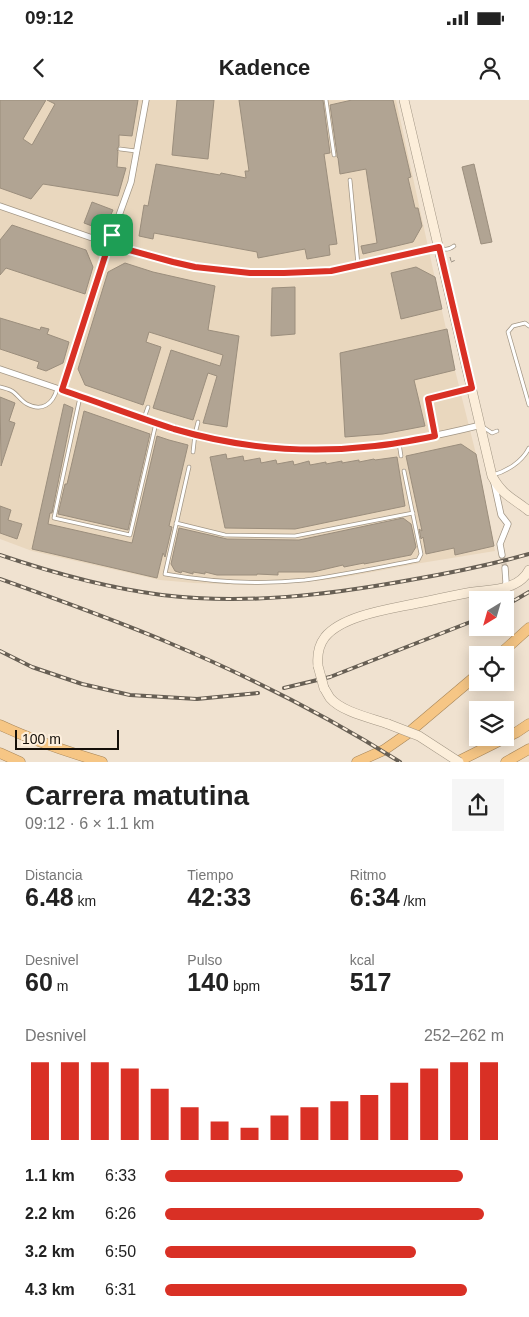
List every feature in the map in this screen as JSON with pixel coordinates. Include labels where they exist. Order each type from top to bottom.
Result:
[{"type":"highway","points":[[510,646],[529,628]]},
{"type":"highway","points":[[514,646],[529,636]]},
{"type":"highway","points":[[357,762],[384,750],[407,734],[469,682]]},
{"type":"highway","points":[[458,762],[529,724]]},
{"type":"highway","points":[[0,725],[12,731],[102,762]]},
{"type":"highway","points":[[506,762],[529,749]]},
{"type":"highway","points":[[0,753],[20,762]]},
{"type":"street","points":[[112,235],[131,182],[146,100]]},
{"type":"street","points":[[404,100],[501,515],[508,524],[500,544],[502,555]]},
{"type":"street","points":[[0,206],[100,240]]},
{"type":"street","points":[[107,235],[112,235],[116,238],[118,247],[115,251],[106,253],[100,246],[100,240],[107,235]]},
{"type":"street","points":[[118,247],[173,262],[217,270],[250,273],[284,273],[331,271],[439,247]]},
{"type":"street","points":[[60,389],[106,253]]},
{"type":"street","points":[[0,369],[195,434],[252,445],[296,449],[348,449],[399,443],[481,426]]},
{"type":"street","points":[[492,476],[502,491],[529,511]]},
{"type":"street","points":[[505,568],[505,588]]},
{"type":"street","points":[[458,762],[418,736],[338,705],[331,699],[324,688],[318,666],[320,645],[326,636],[340,626],[359,617],[466,593],[505,588],[518,583],[529,570]]},
{"type":"lane","points":[[326,100],[334,156]]},
{"type":"lane","points":[[120,149],[137,151]]},
{"type":"lane","points":[[350,180],[358,266]]},
{"type":"lane","points":[[439,247],[446,250],[454,246]]},
{"type":"lane","points":[[529,326],[525,323],[513,326],[508,332],[529,405]]},
{"type":"lane","points":[[0,387],[13,391],[26,404],[43,407],[51,403],[60,389]]},
{"type":"lane","points":[[435,436],[428,399],[472,388]]},
{"type":"lane","points":[[80,396],[54,518],[130,535],[156,422]]},
{"type":"lane","points":[[144,418],[148,407]]},
{"type":"lane","points":[[193,452],[198,422]]},
{"type":"lane","points":[[481,426],[492,433],[497,431]]},
{"type":"lane","points":[[399,443],[401,456]]},
{"type":"lane","points":[[492,476],[516,464],[529,448]]},
{"type":"lane","points":[[189,468],[165,574],[197,580],[277,582],[306,580],[418,560],[421,554],[404,471]]},
{"type":"lane","points":[[176,523],[225,535],[295,536],[413,513]]},
{"type":"path","points":[[450,257],[451,262]]},
{"type":"path","points":[[448,263],[456,260]]},
{"type":"shaded area","points":[[0,100],[396,100],[455,370],[476,454],[495,551],[335,579],[247,585],[160,580],[32,551],[0,539]]},
{"type":"building","points":[[0,100],[46,100],[23,139],[32,145],[55,104],[47,100],[138,100],[132,136],[119,135],[117,167],[126,168],[118,196],[43,184],[31,199],[0,188]]},
{"type":"building","points":[[177,100],[214,100],[208,159],[172,155]]},
{"type":"building","points":[[239,100],[323,100],[330,153],[324,154],[337,244],[329,245],[330,255],[307,259],[305,249],[258,258],[257,252],[154,233],[153,239],[139,236],[144,205],[148,206],[156,164],[246,178],[245,171],[249,171]]},
{"type":"building","points":[[352,100],[393,100],[411,177],[408,178],[415,208],[418,208],[422,226],[413,242],[363,254],[361,246],[377,243],[366,169],[340,174],[330,105]]},
{"type":"building","points":[[474,164],[492,242],[481,244],[462,167]]},
{"type":"building","points":[[92,202],[113,210],[109,219],[92,226],[84,223]]},
{"type":"building","points":[[12,225],[86,250],[93,267],[85,294],[6,268],[0,275],[0,240]]},
{"type":"building","points":[[125,263],[153,272],[215,286],[208,330],[239,336],[227,427],[203,423],[217,376],[208,373],[193,420],[153,408],[171,350],[220,366],[223,355],[149,332],[146,342],[161,347],[143,405],[85,385],[78,369],[108,272]]},
{"type":"building","points":[[416,267],[435,277],[442,309],[401,319],[391,273]]},
{"type":"building","points":[[295,287],[295,334],[271,336],[272,288]]},
{"type":"building","points":[[0,318],[40,330],[41,327],[49,329],[47,334],[69,342],[63,363],[46,371],[37,368],[39,362],[0,349]]},
{"type":"building","points":[[447,329],[455,370],[414,380],[425,426],[383,434],[345,437],[340,353]]},
{"type":"building","points":[[0,397],[15,403],[9,421],[15,423],[1,466]]},
{"type":"building","points":[[64,404],[73,408],[52,513],[50,513],[48,524],[132,543],[157,436],[188,445],[169,526],[172,527],[165,557],[163,553],[157,578],[32,549]]},
{"type":"building","points":[[84,411],[150,434],[128,530],[58,514]]},
{"type":"building","points":[[461,444],[476,454],[494,546],[455,555],[454,548],[426,554],[423,537],[421,539],[419,529],[422,531],[406,456]]},
{"type":"building","points":[[226,454],[227,459],[243,456],[244,461],[260,458],[261,463],[276,460],[277,464],[293,461],[294,465],[309,461],[310,465],[326,462],[326,464],[359,460],[359,462],[397,457],[405,506],[295,529],[225,528],[210,457]]},
{"type":"building","points":[[0,506],[11,510],[8,520],[22,524],[17,539],[0,533]]},
{"type":"building","points":[[403,518],[411,524],[416,547],[411,555],[344,567],[343,565],[313,572],[278,572],[278,575],[217,575],[205,572],[205,574],[193,572],[193,574],[182,571],[181,573],[175,571],[171,564],[179,528],[227,539],[299,540]]},
{"type":"tunnel","points":[[502,555],[505,568]]},
{"type":"railway","points":[[0,555],[60,574],[121,588],[193,598],[256,599],[318,594],[379,585],[455,572],[529,554]]},
{"type":"railway","points":[[0,579],[126,625],[227,668],[315,712],[400,762]]},
{"type":"railway","points":[[514,601],[529,592]]},
{"type":"railway","points":[[284,688],[330,677],[469,623]]},
{"type":"railway","points":[[0,651],[32,667],[82,684],[130,695],[197,699],[258,693]]},
{"type":"route","points":[[107,235],[112,235],[118,242],[118,247],[149,256],[195,267],[250,273],[331,271],[439,247],[472,388],[428,399],[435,436],[399,443],[328,450],[279,448],[225,441],[175,429],[62,390],[106,253],[100,246],[100,240],[107,235]]}]
